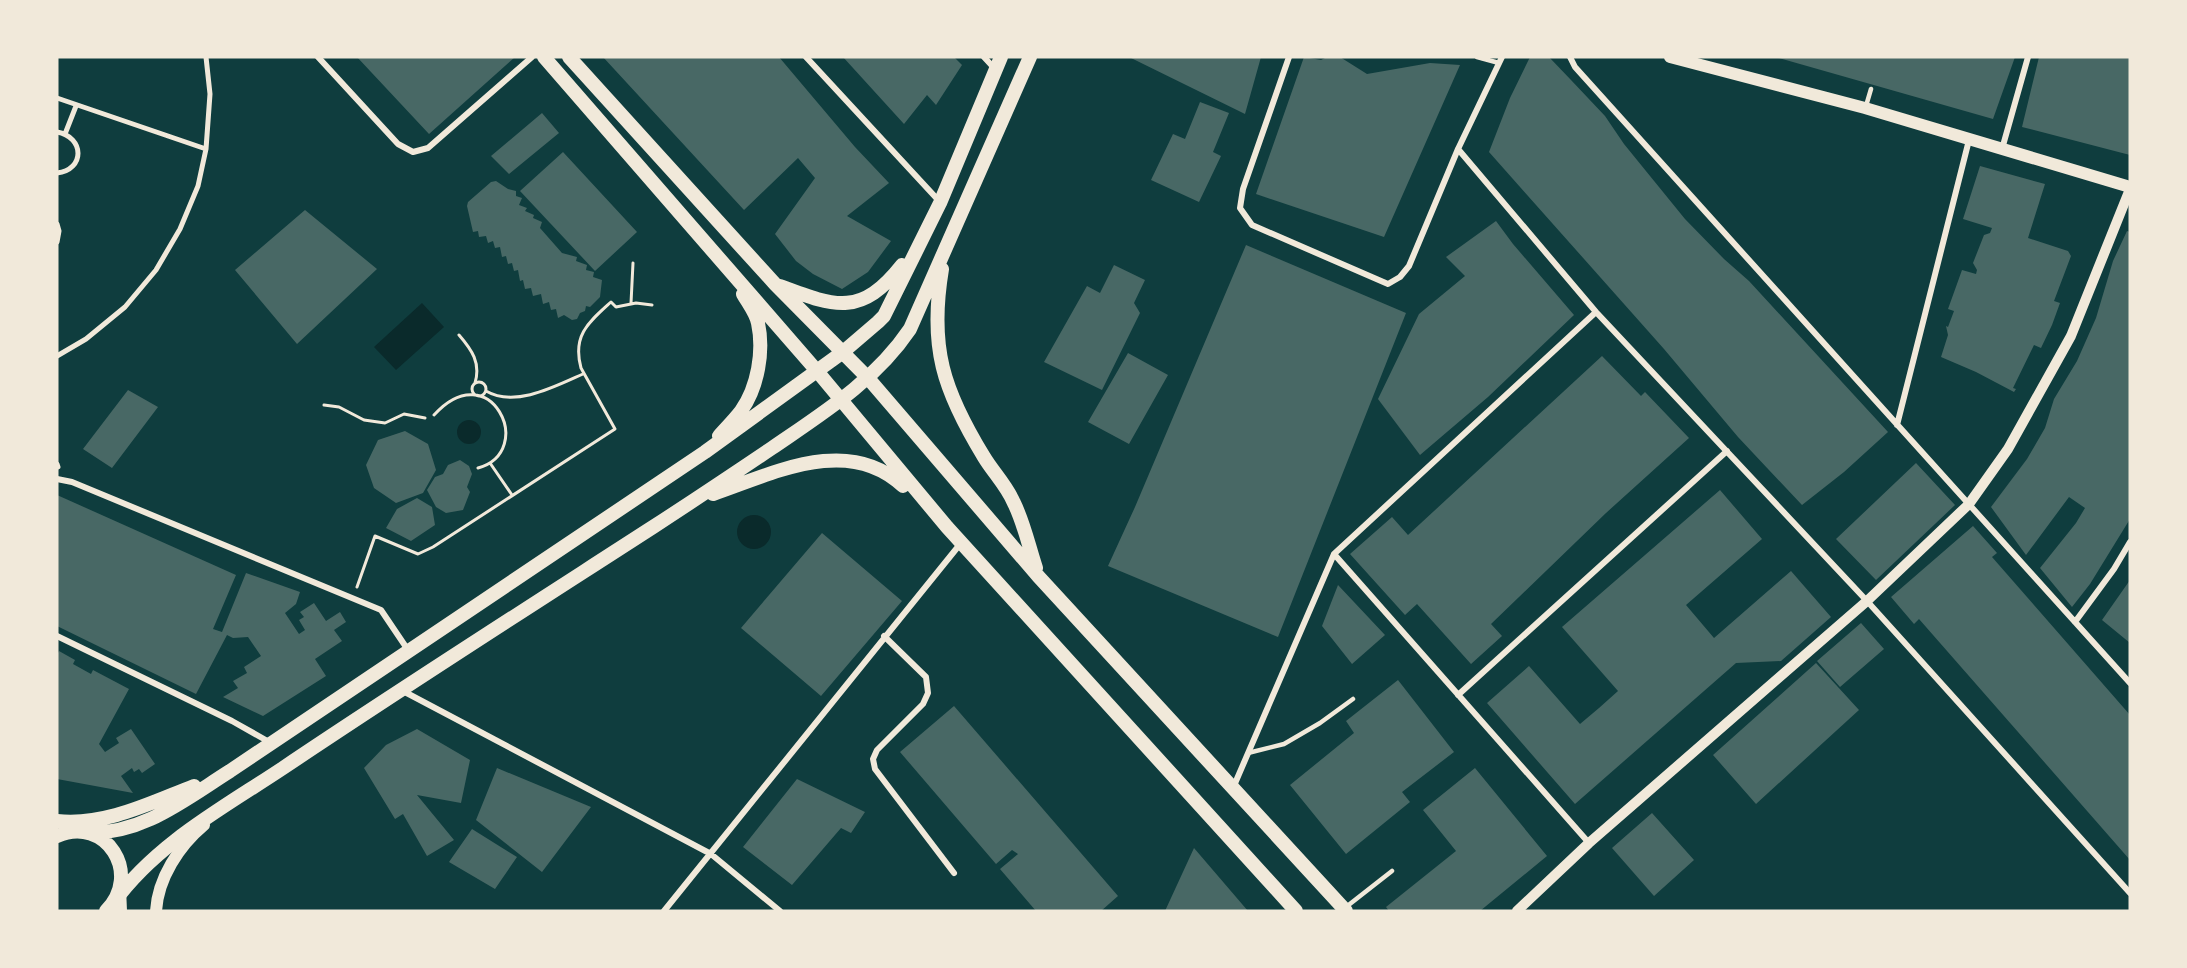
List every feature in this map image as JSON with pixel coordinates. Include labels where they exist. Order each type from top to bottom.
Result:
[{"type":"main road","points":[[544,57],[818,371],[961,543],[1296,911]]},
{"type":"main road","points":[[569,57],[775,284],[868,378],[1038,576],[1345,910]]},
{"type":"main road","points":[[116,900],[152,858],[191,828],[694,501],[843,401],[868,378],[897,348],[910,329],[1030,57]]},
{"type":"main road","points":[[1670,57],[1865,108],[2130,188]]},
{"type":"main road","points":[[57,829],[80,832],[118,832],[151,820],[273,744],[408,650],[705,452],[843,352],[884,316],[940,203],[998,63]]},
{"type":"main road","points":[[775,284],[834,303],[859,302],[878,292],[893,277],[920,242]]},
{"type":"main road","points":[[945,248],[936,321],[942,368],[964,425],[1014,502],[1038,576]]},
{"type":"main road","points":[[705,452],[741,411],[752,388],[758,366],[761,343],[758,322],[730,271]]},
{"type":"main road","points":[[694,501],[800,464],[828,459],[847,460],[891,474],[947,527]]},
{"type":"main road","points":[[57,821],[97,820],[136,810],[230,771]]},
{"type":"main road","points":[[156,911],[161,886],[174,860],[195,832],[230,804]]},
{"type":"main road","points":[[57,836],[80,832],[101,838],[111,848],[119,861],[116,900]]},
{"type":"street","points":[[57,356],[86,339],[125,307],[156,270],[180,229],[198,186],[206,149],[210,94],[206,57]]},
{"type":"street","points":[[318,57],[398,144],[413,152],[428,148],[532,57]]},
{"type":"street","points":[[806,57],[940,203]]},
{"type":"street","points":[[984,57],[998,63]]},
{"type":"street","points":[[1289,57],[1243,189],[1240,208],[1252,225],[1388,284],[1400,277],[1409,266],[1458,149],[1501,60]]},
{"type":"street","points":[[1570,57],[1575,67],[2130,683]]},
{"type":"street","points":[[2002,150],[2028,57]]},
{"type":"street","points":[[57,98],[206,149]]},
{"type":"street","points":[[65,134],[76,106]]},
{"type":"street","points":[[57,132],[75,141],[78,154],[67,171],[57,173]]},
{"type":"street","points":[[1898,425],[1969,140]]},
{"type":"street","points":[[1458,149],[1596,312],[1867,601],[2130,893]]},
{"type":"street","points":[[1516,911],[1589,843],[1867,601],[1969,504],[2008,449],[2071,336],[2130,188]]},
{"type":"street","points":[[57,224],[59,231],[57,242]]},
{"type":"street","points":[[1233,788],[1334,555],[1596,312]]},
{"type":"street","points":[[1458,695],[1727,451]]},
{"type":"street","points":[[57,479],[72,482],[381,610],[408,650]]},
{"type":"street","points":[[2075,622],[2114,569],[2130,542]]},
{"type":"street","points":[[664,911],[961,543]]},
{"type":"street","points":[[1334,555],[1589,843]]},
{"type":"street","points":[[57,636],[232,721],[273,744]]},
{"type":"street","points":[[884,636],[926,677],[928,693],[922,704],[878,750],[873,759],[875,769],[954,873]]},
{"type":"street","points":[[400,690],[711,854],[780,911]]},
{"type":"lane","points":[[1477,57],[1501,60]]},
{"type":"lane","points":[[1865,108],[1871,88]]},
{"type":"lane","points":[[1248,753],[1284,744],[1320,723],[1353,699]]},
{"type":"lane","points":[[1345,910],[1392,871]]},
{"type":"path","points":[[631,303],[633,263]]},
{"type":"path","points":[[353,598],[375,536],[418,554],[433,547],[615,429],[583,374],[578,358],[585,326],[611,302],[616,307],[631,303],[652,305]]},
{"type":"path","points":[[459,335],[475,356],[477,370],[472,390],[492,403],[500,412],[507,429],[501,450],[490,463],[478,468]]},
{"type":"path","points":[[486,391],[505,397],[525,395],[547,389],[583,374]]},
{"type":"path","points":[[475,383],[483,383],[486,391]]},
{"type":"path","points":[[434,415],[447,402],[459,396],[483,394],[486,391]]},
{"type":"path","points":[[324,405],[339,406],[364,420],[385,423],[404,414],[425,418]]},
{"type":"path","points":[[490,463],[512,495]]},
{"type":"water","points":[[422,303],[444,327],[396,370],[374,347]]},
{"type":"water","points":[[469,420],[474,421],[480,427],[480,437],[474,443],[469,444],[464,443],[458,437],[457,432],[458,427],[464,421]]},
{"type":"water","points":[[754,515],[766,520],[771,532],[766,544],[754,549],[742,544],[737,532],[742,520]]},
{"type":"building","points":[[357,57],[515,57],[429,134]]},
{"type":"building","points":[[603,57],[779,57],[855,147],[889,183],[847,216],[891,241],[868,272],[842,289],[813,274],[796,261],[775,234],[815,178],[798,158],[744,210]]},
{"type":"building","points":[[843,57],[954,57],[962,65],[936,105],[927,95],[904,124]]},
{"type":"building","points":[[1129,57],[1261,57],[1245,114]]},
{"type":"building","points":[[1304,57],[1321,60],[1327,57],[1340,57],[1367,74],[1430,63],[1460,65],[1384,237],[1256,194]]},
{"type":"building","points":[[1530,57],[1549,57],[1571,80],[1605,116],[1624,144],[1685,219],[1749,281],[1888,432],[1844,472],[1802,505],[1738,437],[1664,349],[1489,152],[1510,98]]},
{"type":"building","points":[[1775,57],[2015,57],[1993,119]]},
{"type":"building","points":[[2039,57],[2130,57],[2130,155],[2022,127]]},
{"type":"building","points":[[1200,102],[1229,113],[1213,152],[1221,156],[1199,202],[1151,180],[1173,134],[1185,139]]},
{"type":"building","points":[[542,113],[559,133],[509,174],[491,156]]},
{"type":"building","points":[[563,152],[637,232],[595,271],[520,191]]},
{"type":"building","points":[[1980,166],[2045,184],[2028,238],[2068,251],[2071,256],[2054,301],[2060,303],[2052,325],[2041,348],[2034,345],[2013,388],[2016,389],[2014,392],[1941,357],[1948,335],[1946,326],[1948,327],[1954,311],[1948,309],[1962,270],[1976,274],[1977,270],[1973,263],[1984,235],[1990,233],[1992,228],[1963,219]]},
{"type":"building","points":[[496,181],[516,191],[516,196],[522,198],[519,205],[527,208],[525,211],[542,222],[540,228],[562,253],[577,257],[576,261],[587,265],[586,270],[594,272],[593,277],[602,280],[600,297],[590,307],[586,306],[585,311],[580,313],[577,319],[572,320],[564,315],[558,318],[556,309],[551,310],[549,302],[543,304],[541,294],[533,296],[531,288],[525,289],[523,280],[520,281],[518,270],[514,271],[512,263],[508,264],[506,256],[502,257],[500,247],[495,248],[493,241],[488,243],[486,236],[479,237],[478,231],[473,232],[468,202],[491,182]]},
{"type":"building","points":[[305,210],[377,269],[297,344],[235,270]]},
{"type":"building","points":[[1496,221],[1574,315],[1488,397],[1420,455],[1378,399],[1419,314],[1465,276],[1446,257]]},
{"type":"building","points":[[2127,231],[2130,232],[2130,519],[2090,584],[2072,607],[2040,568],[2076,523],[2085,508],[2069,497],[2026,555],[1991,507],[2027,459],[2045,428],[2054,399],[2077,361],[2096,318],[2113,261]]},
{"type":"building","points":[[1246,245],[1406,313],[1278,637],[1108,566]]},
{"type":"building","points":[[1114,265],[1145,280],[1134,303],[1140,313],[1102,390],[1044,362],[1087,286],[1100,293]]},
{"type":"building","points":[[1128,353],[1168,375],[1129,444],[1088,422]]},
{"type":"building","points":[[1602,356],[1641,396],[1645,392],[1689,438],[1606,513],[1491,624],[1502,636],[1471,664],[1417,604],[1405,615],[1350,554],[1392,517],[1408,535]]},
{"type":"building","points":[[128,390],[158,407],[112,468],[83,449]]},
{"type":"building","points":[[405,431],[428,444],[436,470],[423,493],[396,503],[374,488],[366,465],[378,440]]},
{"type":"building","points":[[460,460],[469,466],[472,474],[467,487],[470,492],[463,510],[446,513],[436,507],[427,490],[435,477],[443,474],[448,465]]},
{"type":"building","points":[[1916,463],[1955,505],[1876,580],[1836,539]]},
{"type":"building","points":[[1720,490],[1762,539],[1686,605],[1714,638],[1791,571],[1831,617],[1781,661],[1736,663],[1575,804],[1487,703],[1529,666],[1580,724],[1618,691],[1562,627]]},
{"type":"building","points":[[57,495],[236,575],[213,629],[222,632],[246,573],[300,592],[296,604],[285,613],[299,634],[305,630],[299,620],[304,617],[300,612],[314,603],[326,621],[340,612],[346,622],[334,630],[342,641],[315,659],[326,676],[263,716],[223,697],[238,688],[233,681],[247,673],[244,667],[261,656],[248,637],[233,638],[227,635],[196,694],[57,626]]},
{"type":"building","points":[[417,498],[432,507],[435,525],[411,541],[386,528],[397,509]]},
{"type":"building","points":[[1973,526],[1997,553],[1992,557],[2130,715],[2130,860],[1919,619],[1914,624],[1891,597]]},
{"type":"building","points":[[822,533],[902,601],[821,696],[741,628]]},
{"type":"building","points":[[2130,580],[2130,643],[2102,620]]},
{"type":"building","points":[[1338,585],[1385,635],[1352,664],[1322,626]]},
{"type":"building","points":[[1861,623],[1884,649],[1840,687],[1817,661]]},
{"type":"building","points":[[59,651],[75,660],[73,664],[91,674],[93,670],[129,689],[99,744],[105,752],[119,743],[116,738],[131,729],[155,764],[142,773],[139,769],[134,772],[132,768],[121,776],[133,793],[57,779],[57,655]]},
{"type":"building","points":[[1816,663],[1859,710],[1756,804],[1713,755]]},
{"type":"building","points":[[1398,680],[1454,752],[1402,792],[1410,802],[1346,854],[1290,785],[1354,733],[1346,721]]},
{"type":"building","points":[[954,706],[1118,896],[1101,911],[1036,911],[1000,869],[1018,854],[1012,850],[996,864],[900,752]]},
{"type":"building","points":[[417,729],[470,760],[461,803],[417,795],[454,840],[427,856],[403,814],[395,819],[364,768],[386,745]]},
{"type":"building","points":[[497,768],[591,807],[542,872],[476,820]]},
{"type":"building","points":[[1475,768],[1547,856],[1480,911],[1389,911],[1386,907],[1456,851],[1423,810]]},
{"type":"building","points":[[797,779],[865,812],[851,833],[841,828],[792,885],[743,847]]},
{"type":"building","points":[[1652,813],[1694,860],[1654,896],[1612,848]]},
{"type":"building","points":[[472,829],[517,857],[495,889],[449,862]]},
{"type":"building","points":[[1194,848],[1248,911],[1165,911]]}]
